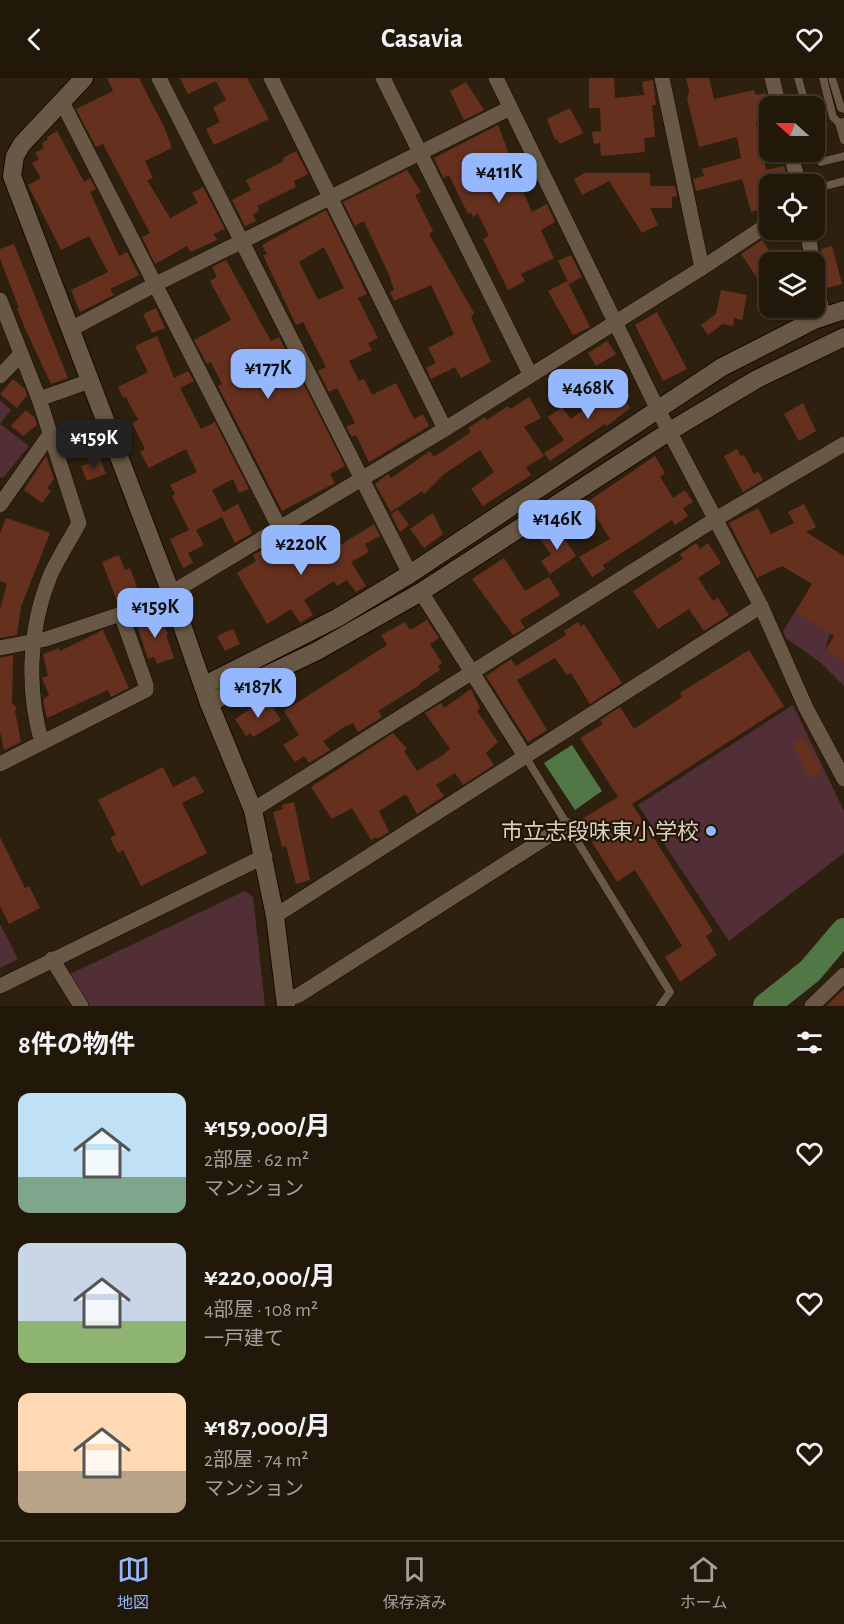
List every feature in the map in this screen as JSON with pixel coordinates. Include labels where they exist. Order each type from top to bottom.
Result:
[{"type":"street","points":[[84,78],[21,144],[15,156],[12,176],[171,593],[206,695],[253,810],[265,856],[275,916],[285,1003],[566,825]]},
{"type":"street","points":[[159,78],[410,574]]},
{"type":"street","points":[[271,78],[445,429]]},
{"type":"street","points":[[383,78],[530,374]]},
{"type":"street","points":[[496,78],[657,408],[760,606],[806,708],[843,777]]},
{"type":"street","points":[[662,78],[702,268]]},
{"type":"street","points":[[772,78],[776,96]]},
{"type":"street","points":[[62,102],[279,527]]},
{"type":"street","points":[[71,329],[156,284],[510,108]]},
{"type":"street","points":[[0,648],[33,641],[121,614],[171,593],[363,479],[530,374],[617,323],[759,230]]},
{"type":"street","points":[[0,300],[39,399],[79,523],[51,575],[36,617],[32,696],[42,743]]},
{"type":"street","points":[[825,316],[844,310]]},
{"type":"street","points":[[206,695],[410,574],[722,367],[821,318]]},
{"type":"street","points":[[206,695],[317,651],[421,592],[670,432],[757,379],[843,341]]},
{"type":"street","points":[[0,376],[21,354]]},
{"type":"street","points":[[39,399],[90,381]]},
{"type":"street","points":[[0,505],[50,434]]},
{"type":"street","points":[[253,810],[714,520],[844,444]]},
{"type":"street","points":[[421,592],[525,756]]},
{"type":"street","points":[[275,916],[760,606]]},
{"type":"street","points":[[0,764],[146,690],[121,614]]},
{"type":"street","points":[[0,986],[265,856]]},
{"type":"street","points":[[52,959],[81,1006]]},
{"type":"street","points":[[812,1006],[844,975]]},
{"type":"lane","points":[[798,78],[803,96]]},
{"type":"lane","points":[[823,78],[833,117],[842,122],[844,140]]},
{"type":"lane","points":[[832,78],[844,109]]},
{"type":"lane","points":[[825,161],[844,156]]},
{"type":"lane","points":[[825,186],[844,181]]},
{"type":"lane","points":[[525,756],[670,992],[660,1006]]},
{"type":"shaded area","points":[[0,400],[11,410],[0,424]]},
{"type":"shaded area","points":[[0,424],[29,446],[3,478],[0,477]]},
{"type":"shaded area","points":[[795,612],[830,633],[825,651],[844,662],[844,686],[821,663],[786,638],[783,631]]},
{"type":"shaded area","points":[[793,705],[844,811],[844,853],[729,941],[638,805]]},
{"type":"shaded area","points":[[572,745],[602,791],[575,810],[544,763]]},
{"type":"shaded area","points":[[245,891],[253,897],[265,1006],[88,1006],[70,974]]},
{"type":"shaded area","points":[[0,924],[18,959],[0,968]]},
{"type":"building","points":[[107,78],[139,78],[164,127],[172,148],[145,161],[153,178],[147,180],[170,218],[198,203],[192,193],[203,187],[225,229],[214,234],[217,240],[190,252],[187,246],[155,264],[142,237],[150,233],[103,144],[96,147],[76,109],[113,91]]},
{"type":"building","points":[[180,78],[247,78],[269,119],[214,145],[206,129],[220,122],[213,107],[226,100],[216,81],[188,94]]},
{"type":"building","points":[[589,78],[614,78],[615,98],[644,95],[642,82],[653,80],[656,105],[652,105],[655,137],[644,138],[645,152],[601,156],[600,143],[594,144],[592,132],[601,131],[600,108],[589,108]]},
{"type":"building","points":[[686,78],[709,78],[714,99],[754,90],[756,95],[766,93],[766,96],[759,96],[759,121],[756,122],[759,136],[759,162],[764,162],[766,170],[784,166],[786,174],[759,174],[759,210],[751,212],[742,179],[696,191],[693,179],[704,176],[702,169],[741,158],[737,137],[699,147],[687,99],[689,91]]},
{"type":"building","points":[[466,82],[484,110],[464,120],[450,91]]},
{"type":"building","points":[[570,108],[583,133],[560,144],[557,139],[555,140],[547,119]]},
{"type":"building","points":[[498,125],[517,175],[529,169],[535,180],[521,187],[532,212],[547,204],[555,222],[541,230],[554,258],[521,274],[525,281],[508,290],[483,239],[489,236],[478,214],[473,217],[471,212],[468,214],[449,175],[443,178],[434,158]]},
{"type":"building","points":[[57,131],[84,182],[90,178],[96,189],[90,192],[119,256],[127,252],[139,275],[110,289],[114,295],[80,312],[71,290],[108,272],[89,236],[61,250],[28,185],[41,178],[32,163],[39,159],[35,153],[44,148],[42,143],[48,139],[47,137]]},
{"type":"building","points":[[296,151],[308,174],[294,181],[296,187],[257,206],[259,210],[253,215],[256,221],[245,226],[232,200],[251,190],[246,180],[284,161],[283,158]]},
{"type":"building","points":[[407,170],[421,192],[415,195],[433,231],[429,234],[474,313],[471,317],[491,362],[461,378],[455,367],[431,379],[426,368],[436,363],[428,348],[454,334],[431,285],[394,301],[390,292],[394,290],[389,275],[364,221],[355,226],[343,202]]},
{"type":"building","points":[[585,173],[650,173],[650,186],[675,186],[677,196],[672,197],[672,208],[650,208],[658,225],[642,233],[609,181],[582,195],[574,179]]},
{"type":"building","points":[[326,210],[367,294],[358,298],[378,338],[368,343],[372,350],[349,361],[359,381],[364,379],[372,395],[396,383],[414,419],[423,414],[429,426],[369,462],[356,435],[352,437],[346,427],[355,423],[337,388],[329,392],[318,371],[326,367],[303,322],[296,325],[263,255],[267,254],[262,245]],"holes":[[[324,247],[344,288],[318,300],[299,262]]]},
{"type":"building","points":[[762,240],[770,252],[759,252],[759,281],[741,254]]},
{"type":"building","points":[[14,244],[68,378],[51,384],[17,309],[19,308],[0,259],[0,249]]},
{"type":"building","points":[[832,246],[842,284],[827,288],[825,252],[821,252],[821,249]]},
{"type":"building","points":[[571,255],[582,277],[569,284],[558,261]]},
{"type":"building","points":[[226,260],[271,341],[279,337],[285,349],[269,356],[282,379],[297,371],[345,466],[330,474],[335,483],[282,511],[218,386],[222,384],[211,362],[207,364],[194,340],[231,320],[210,281],[217,277],[212,267]]},
{"type":"building","points":[[567,281],[590,327],[573,335],[548,291]]},
{"type":"building","points":[[721,290],[747,295],[742,320],[734,318],[733,326],[723,324],[708,335],[701,325],[716,314]]},
{"type":"building","points":[[156,308],[165,328],[152,333],[143,314]]},
{"type":"building","points":[[657,312],[687,369],[663,381],[635,325]]},
{"type":"building","points":[[157,336],[174,378],[188,371],[194,381],[180,388],[201,429],[215,422],[249,489],[239,493],[233,479],[212,490],[223,512],[238,504],[252,533],[235,543],[222,517],[196,530],[204,545],[188,553],[193,563],[183,568],[170,539],[189,530],[172,496],[175,494],[170,485],[197,472],[186,449],[149,468],[140,452],[145,449],[132,423],[138,420],[118,387],[148,372],[135,346]]},
{"type":"building","points":[[607,341],[616,354],[596,366],[588,353]]},
{"type":"building","points":[[13,379],[25,389],[27,395],[17,408],[0,394]]},
{"type":"building","points":[[620,383],[630,396],[625,400],[630,408],[607,426],[605,424],[550,461],[544,453],[564,440],[548,417],[562,407],[571,419]]},
{"type":"building","points":[[529,397],[541,418],[524,427],[544,456],[526,467],[531,475],[483,506],[471,489],[494,472],[480,450],[444,474],[424,494],[422,491],[391,512],[375,484],[388,474],[391,478],[430,451],[434,457],[471,432],[468,428],[485,417],[487,420],[508,406],[510,409]]},
{"type":"building","points":[[803,403],[816,431],[799,441],[784,414]]},
{"type":"building","points":[[26,410],[35,418],[37,425],[23,436],[11,426]]},
{"type":"building","points":[[737,449],[741,456],[744,455],[754,474],[758,472],[763,480],[743,492],[724,456]]},
{"type":"building","points":[[46,456],[54,479],[47,488],[51,491],[42,503],[24,490]]},
{"type":"building","points":[[655,456],[665,473],[660,477],[673,498],[685,490],[693,502],[683,508],[688,516],[675,525],[672,520],[603,565],[605,569],[592,577],[579,557],[610,539],[587,502]]},
{"type":"building","points":[[100,459],[106,474],[87,481],[81,466]]},
{"type":"building","points":[[804,504],[816,527],[806,532],[844,556],[844,662],[825,651],[834,636],[795,612],[812,584],[782,566],[757,578],[729,523],[758,508],[771,534],[794,523],[788,512]]},
{"type":"building","points":[[398,510],[409,525],[400,532],[391,514]]},
{"type":"building","points":[[433,513],[443,534],[424,548],[410,529]]},
{"type":"building","points":[[6,518],[50,533],[21,607],[17,635],[0,638],[0,610],[7,583],[0,581],[0,533]]},
{"type":"building","points":[[374,524],[380,536],[365,544],[369,552],[351,562],[366,586],[356,592],[347,580],[337,586],[334,581],[304,600],[313,615],[300,623],[291,609],[267,624],[237,573],[256,561],[253,555],[282,538],[302,569]]},
{"type":"building","points":[[557,528],[576,556],[550,574],[541,561],[551,554],[541,540]]},
{"type":"building","points":[[696,543],[700,549],[708,543],[721,563],[698,578],[713,601],[718,598],[729,615],[704,631],[689,609],[658,629],[633,591],[683,559],[680,554]]},
{"type":"building","points":[[119,555],[125,570],[130,568],[138,590],[117,601],[102,562]]},
{"type":"building","points":[[504,558],[525,591],[549,577],[560,595],[520,620],[525,628],[513,635],[472,579]]},
{"type":"building","points":[[158,613],[168,634],[166,635],[174,658],[157,664],[154,657],[148,659],[136,622]]},
{"type":"building","points":[[427,620],[439,638],[430,644],[442,663],[438,666],[440,670],[378,711],[382,717],[358,732],[353,723],[323,741],[330,750],[309,763],[304,756],[295,762],[283,745],[299,735],[284,711],[387,645],[381,635],[405,622],[410,630]]},
{"type":"building","points":[[578,622],[581,626],[584,624],[622,683],[590,704],[571,673],[567,675],[555,658],[517,680],[547,730],[528,742],[486,676],[511,659],[516,666],[566,635],[564,631]]},
{"type":"building","points":[[233,629],[240,644],[225,651],[217,636]]},
{"type":"building","points":[[103,630],[129,688],[111,697],[108,690],[47,718],[43,700],[49,695],[42,678],[48,676],[43,654],[59,648],[60,651]]},
{"type":"building","points":[[749,650],[784,706],[632,804],[713,931],[706,936],[717,955],[680,982],[665,957],[682,946],[635,870],[617,882],[592,842],[596,840],[582,819],[618,797],[580,738],[603,724],[600,720],[620,707],[634,729],[682,697],[680,693]]},
{"type":"building","points":[[13,655],[12,703],[17,708],[15,711],[21,742],[4,750],[0,732],[0,658]]},
{"type":"building","points":[[471,689],[480,708],[477,711],[498,742],[486,753],[494,765],[463,785],[455,773],[436,785],[444,796],[417,814],[406,794],[379,811],[389,832],[377,839],[376,837],[371,840],[352,808],[332,819],[311,787],[393,733],[407,749],[404,751],[417,771],[450,749],[425,713],[441,703],[444,708]]},
{"type":"building","points":[[267,698],[281,720],[253,737],[250,733],[246,736],[235,719]]},
{"type":"building","points":[[804,737],[822,771],[809,778],[792,743]]},
{"type":"building","points":[[163,767],[173,787],[195,776],[204,792],[182,803],[207,853],[141,886],[123,850],[118,853],[110,838],[116,835],[98,800]]},
{"type":"building","points":[[294,802],[310,880],[296,884],[286,846],[282,847],[273,812],[283,809],[282,805]]},
{"type":"building","points":[[0,837],[25,888],[29,886],[40,908],[9,924],[0,906]]},
{"type":"building","points":[[844,989],[844,1006],[826,1006]]},
{"type":"waterway","points":[[766,1006],[810,971],[844,931]]},
{"type":"place","name":"市立志段味東小学校","points":[[711,831]]}]
